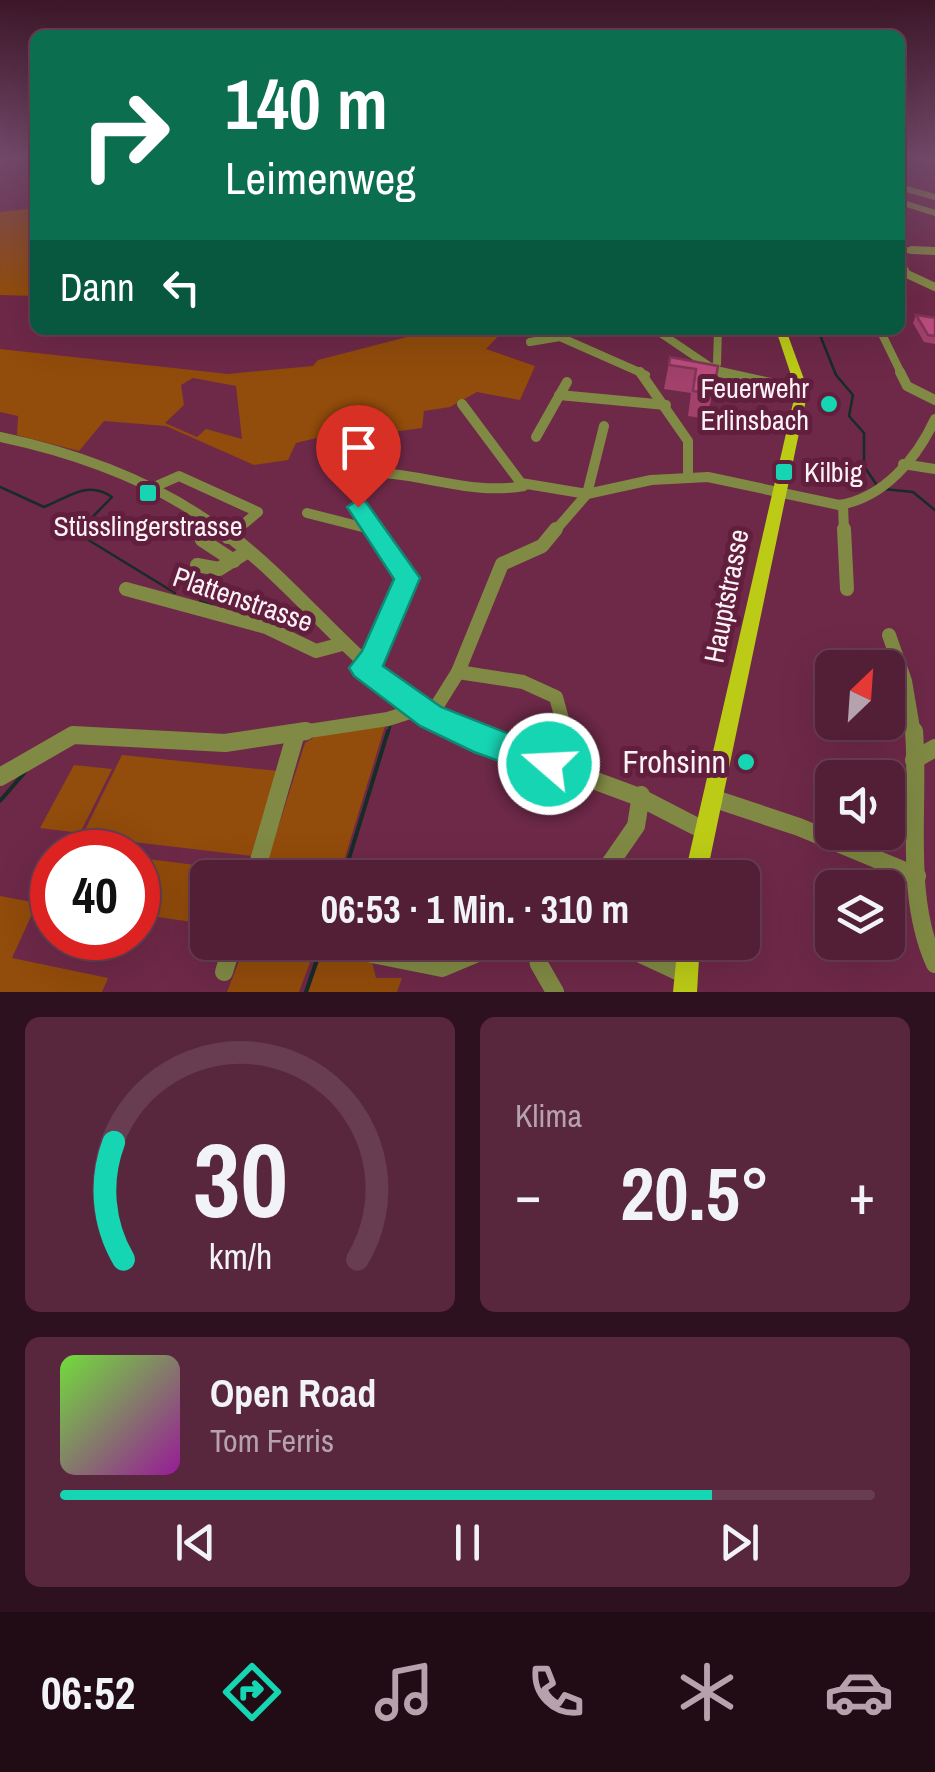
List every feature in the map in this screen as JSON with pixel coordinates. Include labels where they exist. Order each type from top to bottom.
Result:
[{"type":"main road","points":[[783,335],[802,390]]},
{"type":"main road","name":"Hauptstrasse","points":[[699,860],[802,390]]},
{"type":"street","points":[[905,204],[935,213]]},
{"type":"street","points":[[905,250],[935,251]]},
{"type":"street","points":[[905,269],[935,287]]},
{"type":"street","points":[[663,335],[712,369],[743,380],[802,390]]},
{"type":"street","points":[[712,369],[716,364],[718,335]]},
{"type":"street","points":[[882,335],[907,386],[935,400]]},
{"type":"street","points":[[530,342],[560,337],[638,371],[689,444],[688,475]]},
{"type":"street","points":[[536,437],[567,382]]},
{"type":"street","points":[[560,395],[666,406]]},
{"type":"street","points":[[462,404],[524,486]]},
{"type":"street","points":[[364,668],[372,659],[407,578],[370,529],[349,474],[398,472],[466,491],[524,486],[587,494],[688,475],[843,505],[867,498],[924,440],[935,421]]},
{"type":"street","points":[[0,777],[73,735],[200,743],[425,713],[458,672],[502,564],[512,556],[536,551],[587,494],[604,426]]},
{"type":"street","points":[[0,437],[61,450],[154,488],[248,551],[364,668],[425,713],[485,742],[642,795],[705,831]]},
{"type":"street","points":[[902,464],[935,469]]},
{"type":"street","points":[[154,488],[179,476],[258,512],[228,537]]},
{"type":"street","points":[[843,505],[847,589]]},
{"type":"street","points":[[307,513],[370,529]]},
{"type":"street","points":[[202,540],[234,560]]},
{"type":"street","points":[[197,564],[219,569],[248,551]]},
{"type":"street","name":"Plattenstrasse","points":[[126,589],[266,627],[316,650],[324,652],[342,644]]},
{"type":"street","points":[[890,634],[908,679],[916,876],[924,944],[935,964]]},
{"type":"street","points":[[458,672],[524,682],[556,696],[563,711],[549,764]]},
{"type":"street","points":[[259,860],[296,733]]},
{"type":"street","points":[[914,760],[935,748]]},
{"type":"street","points":[[612,860],[636,826],[642,795]]},
{"type":"street","points":[[715,799],[799,827],[916,876]]},
{"type":"street","points":[[224,972],[228,960]]},
{"type":"street","points":[[402,960],[442,968],[461,960]]},
{"type":"street","points":[[538,960],[554,992]]},
{"type":"street","points":[[646,960],[686,983]]},
{"type":"shaded area","points":[[30,209],[30,296],[0,295],[0,212]]},
{"type":"shaded area","points":[[415,335],[499,335],[486,349],[535,366],[520,400],[477,392],[450,407],[424,411],[422,428],[377,434],[361,427],[296,443],[288,460],[254,465],[166,426],[104,421],[79,451],[17,435],[18,416],[0,412],[0,349],[228,374],[313,366],[318,360]],"holes":[[[193,378],[236,386],[242,439],[206,429],[197,437],[165,423],[184,405],[181,385]]]},
{"type":"shaded area","points":[[385,726],[344,860],[268,860],[305,743],[316,736]]},
{"type":"shaded area","points":[[122,755],[279,771],[252,856],[160,845],[160,830],[85,830]]},
{"type":"shaded area","points":[[74,765],[112,769],[82,830],[40,828]]},
{"type":"shaded area","points":[[160,861],[190,864],[190,922],[160,917]]},
{"type":"shaded area","points":[[0,896],[30,902],[30,918],[12,958],[108,978],[102,992],[0,992]]},
{"type":"shaded area","points":[[239,960],[311,960],[299,992],[227,992]]},
{"type":"shaded area","points":[[319,960],[372,960],[376,978],[402,978],[397,992],[308,992]]},
{"type":"building","points":[[916,315],[935,318],[935,336],[928,335]]},
{"type":"building","points":[[670,357],[718,366],[713,394],[693,391],[696,369],[669,365]]},
{"type":"waterway","points":[[820,335],[836,375],[853,395],[849,416],[864,433],[864,466],[876,484]]},
{"type":"waterway","points":[[0,487],[44,507],[86,490],[112,497],[77,533],[175,593]]},
{"type":"waterway","points":[[884,489],[913,492],[935,510]]},
{"type":"waterway","points":[[200,601],[212,605]]},
{"type":"waterway","points":[[388,734],[391,723]]},
{"type":"waterway","points":[[349,860],[388,731]]},
{"type":"waterway","points":[[0,801],[25,772]]},
{"type":"waterway","points":[[306,992],[317,960]]},
{"type":"place","name":"Feuerwehr Erlinsbach","points":[[829,404]]},
{"type":"place","name":"Kilbig","points":[[784,472]]},
{"type":"place","name":"Stüsslingerstrasse","points":[[148,493]]},
{"type":"place","name":"Frohsinn","points":[[746,762]]},
{"type":"route","points":[[358,507],[407,578],[372,659],[364,668],[430,716],[485,742],[549,764]]}]
